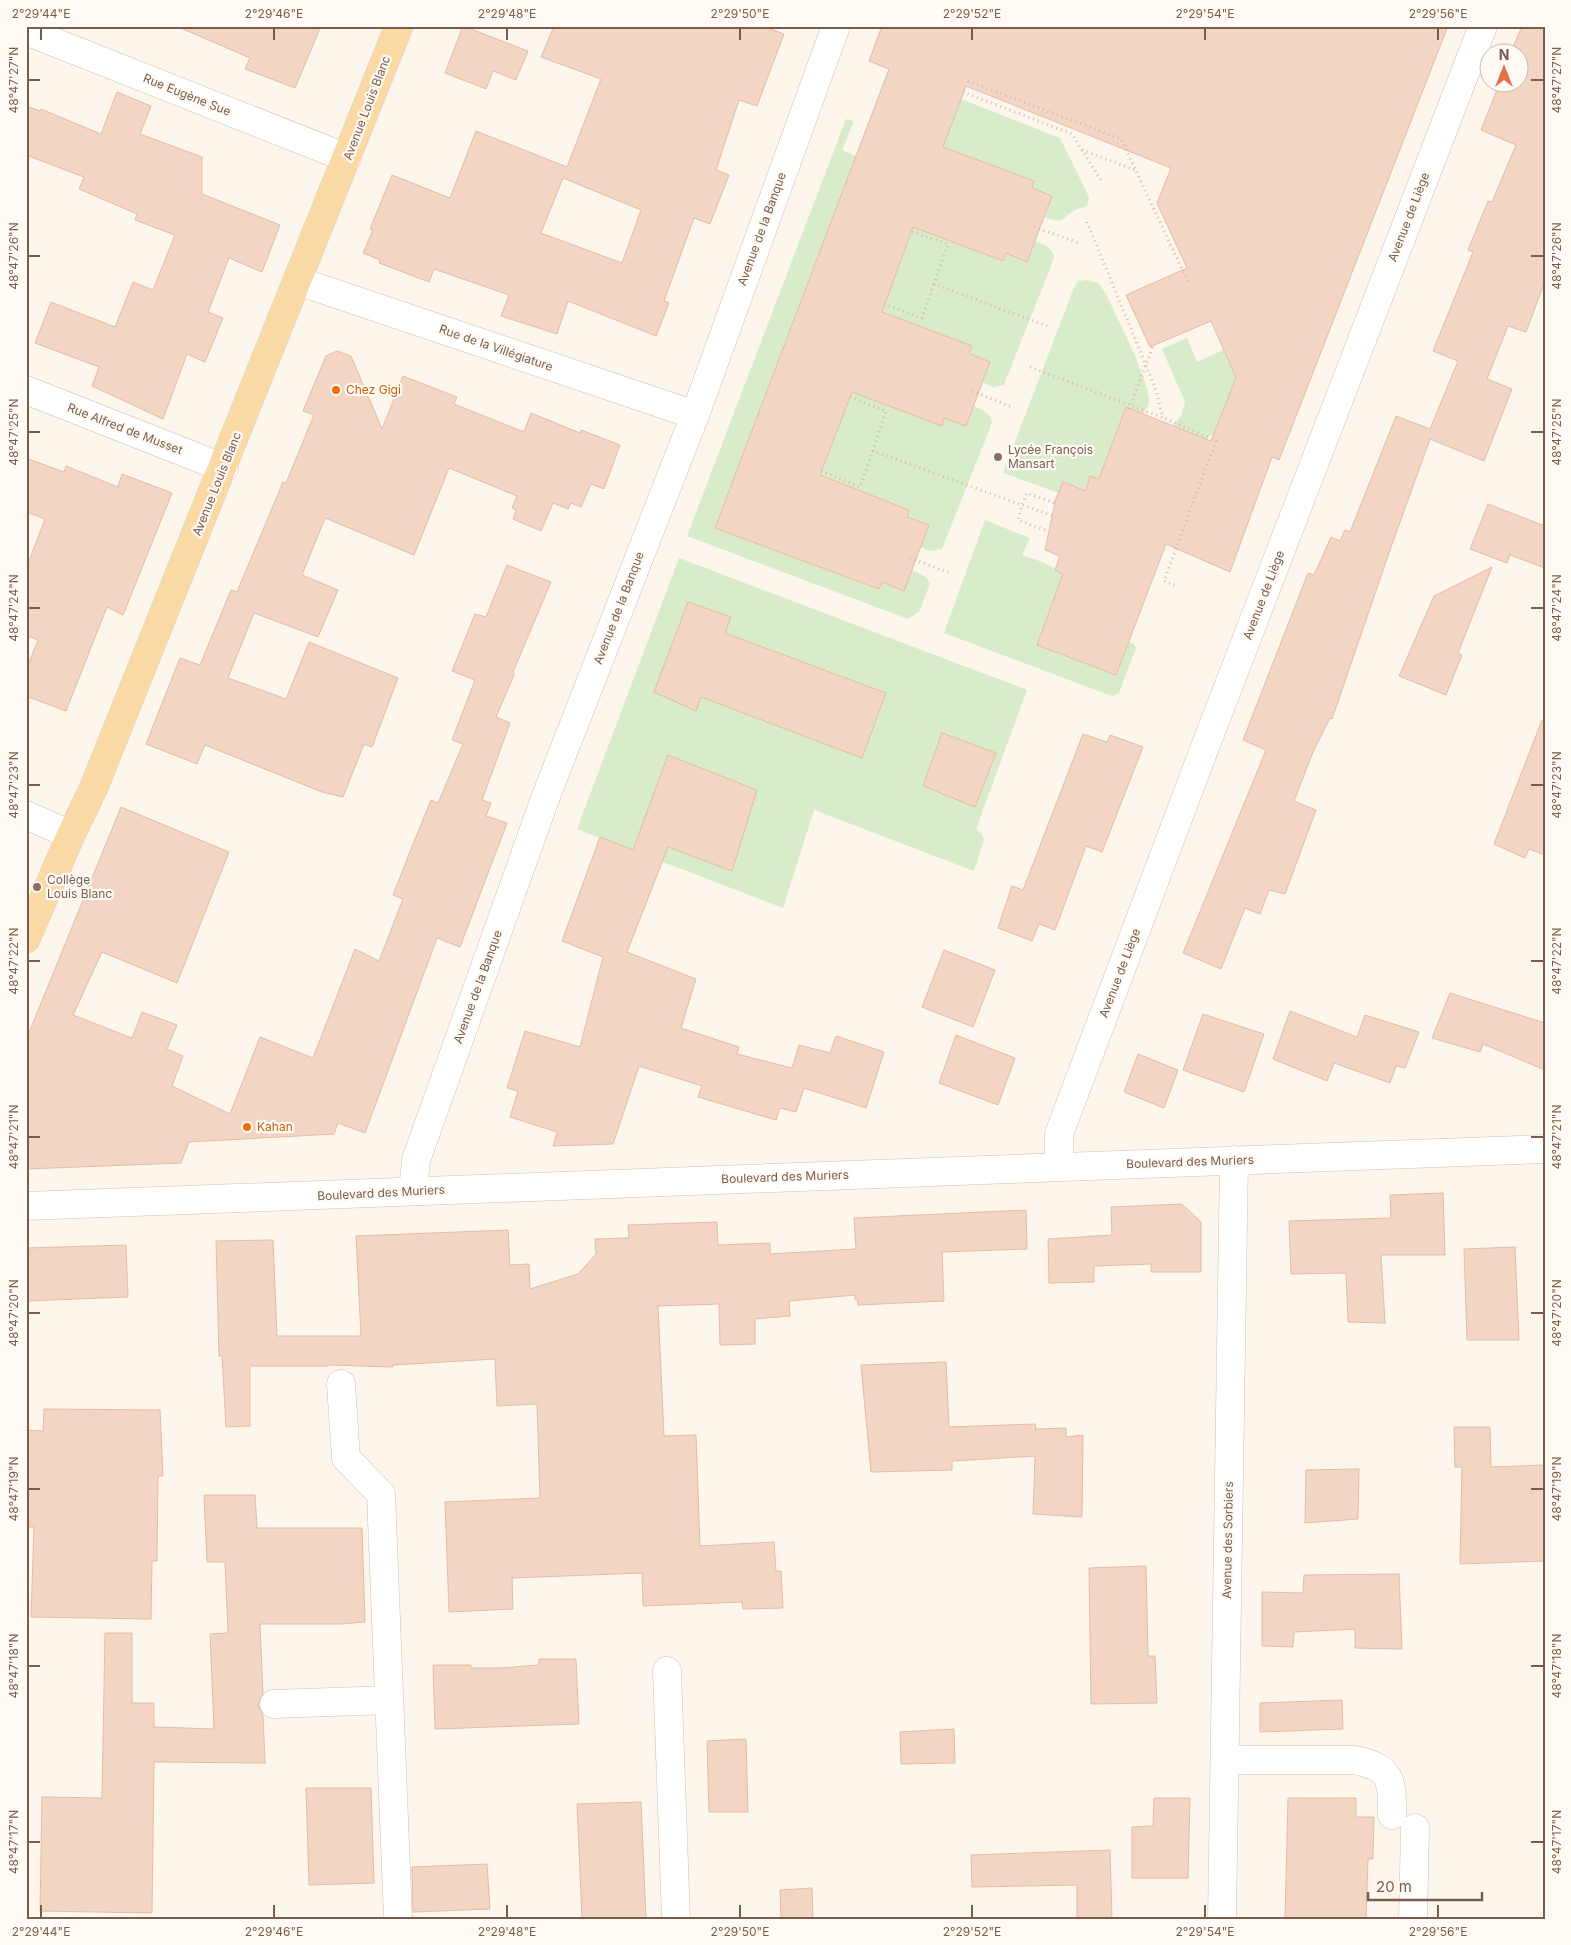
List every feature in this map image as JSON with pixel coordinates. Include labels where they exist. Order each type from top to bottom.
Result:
[{"type":"main road","name":"Avenue Louis Blanc","points":[[26,939],[94,787],[224,468],[399,26]]},
{"type":"street","name":"Avenue de la Banque","points":[[413,1191],[416,1160],[542,806],[695,415],[836,26]]},
{"type":"street","name":"Avenue de Liège","points":[[1059,1167],[1059,1134],[1205,747],[1483,26]]},
{"type":"street","name":"Rue Eugène Sue","points":[[26,31],[347,158]]},
{"type":"street","name":"Rue de la Villégiature","points":[[298,281],[695,415]]},
{"type":"street","name":"Rue Alfred de Musset","points":[[26,390],[224,468]]},
{"type":"street","points":[[26,815],[71,835]]},
{"type":"street","name":"Boulevard des Muriers","points":[[26,1206],[1545,1149]]},
{"type":"street","name":"Avenue des Sorbiers","points":[[1222,1919],[1234,1160]]},
{"type":"street","points":[[341,1384],[346,1458],[381,1494],[398,1919]]},
{"type":"street","points":[[666,1671],[676,1919]]},
{"type":"street","points":[[274,1704],[389,1700]]},
{"type":"street","points":[[1225,1760],[1355,1760],[1374,1764],[1388,1777],[1404,1822],[1413,1919]]},
{"type":"path","points":[[968,81],[1121,139],[1189,284]]},
{"type":"path","points":[[963,92],[1072,134],[1102,182]]},
{"type":"path","points":[[1082,150],[1136,171]]},
{"type":"path","points":[[1087,222],[1156,390],[1164,418]]},
{"type":"path","points":[[1034,227],[1079,243]]},
{"type":"path","points":[[884,304],[922,318],[948,244],[912,232]]},
{"type":"path","points":[[934,284],[1047,326]]},
{"type":"path","points":[[1129,409],[1153,346]]},
{"type":"path","points":[[1030,368],[1164,418],[1216,441],[1164,581],[1176,586]]},
{"type":"path","points":[[972,391],[1014,408]]},
{"type":"path","points":[[821,472],[860,487],[886,411],[850,397]]},
{"type":"path","points":[[873,450],[1056,517]]},
{"type":"path","points":[[1045,530],[1018,520],[1026,493],[1056,503]]},
{"type":"path","points":[[910,558],[950,573]]},
{"type":"green space","points":[[961,99],[1060,138],[1089,197],[1087,206],[1076,209],[1058,221],[1045,217],[1052,196],[1032,188],[1033,181],[943,147]]},
{"type":"green space","points":[[846,119],[854,121],[842,150],[856,156],[715,528],[879,589],[882,582],[904,591],[912,570],[926,577],[930,584],[919,612],[908,619],[687,536]]},
{"type":"green space","points":[[913,227],[1003,261],[1006,253],[1027,261],[1035,241],[1045,245],[1052,251],[1054,258],[1004,385],[993,387],[983,383],[990,362],[969,353],[971,346],[882,312]]},
{"type":"green space","points":[[1088,280],[1098,283],[1106,294],[1140,367],[1149,395],[1149,404],[1143,414],[1126,408],[1099,479],[1090,476],[1086,491],[1064,482],[1059,493],[1003,473],[1073,290],[1078,281]]},
{"type":"green space","points":[[1187,338],[1197,362],[1223,350],[1236,378],[1214,434],[1205,439],[1173,426],[1182,414],[1185,402],[1162,349]]},
{"type":"green space","points":[[852,392],[942,425],[944,418],[966,426],[974,406],[990,416],[992,423],[942,549],[931,551],[920,547],[929,525],[907,517],[909,510],[820,475]]},
{"type":"green space","points":[[985,520],[1030,538],[1022,555],[1045,563],[1063,574],[1037,645],[1116,675],[1128,642],[1134,644],[1136,648],[1119,693],[1113,696],[1109,695],[944,633]]},
{"type":"green space","points":[[679,558],[1027,690],[976,829],[982,834],[984,840],[974,871],[814,810],[783,908],[577,829]]},
{"type":"building","points":[[176,26],[321,26],[295,88],[245,69],[250,58]]},
{"type":"building","points":[[463,26],[528,51],[516,80],[493,71],[486,89],[445,73]]},
{"type":"building","points":[[554,26],[763,26],[784,34],[757,106],[739,100],[716,170],[729,175],[710,224],[694,218],[664,301],[669,303],[656,336],[568,301],[557,334],[501,316],[509,295],[434,269],[429,282],[379,263],[380,260],[363,253],[373,230],[370,229],[392,175],[450,198],[476,131],[567,167],[601,79],[541,57]],"holes":[[[563,178],[641,210],[622,263],[541,233]]]},
{"type":"building","points":[[882,26],[1448,26],[1279,460],[1272,457],[1230,572],[1166,544],[1116,675],[1037,645],[1063,574],[1055,570],[1060,556],[1045,550],[1056,498],[1063,482],[1086,491],[1090,476],[1099,479],[1126,407],[1211,441],[1236,378],[1211,321],[1150,347],[1126,295],[1187,268],[1157,203],[1171,168],[966,86],[943,147],[1034,181],[1032,188],[1052,196],[1027,262],[1006,253],[1003,261],[913,227],[882,312],[972,346],[969,353],[990,362],[966,426],[944,418],[942,426],[852,392],[820,475],[909,510],[907,517],[929,525],[904,591],[882,582],[879,589],[715,528],[889,69],[869,61]]},
{"type":"building","points":[[1522,26],[1545,26],[1545,281],[1526,332],[1508,326],[1487,379],[1512,389],[1484,461],[1430,439],[1332,719],[1330,718],[1313,752],[1294,801],[1316,810],[1285,894],[1269,890],[1260,914],[1245,908],[1221,969],[1183,953],[1266,750],[1243,740],[1308,573],[1314,575],[1331,537],[1340,541],[1345,530],[1350,532],[1396,416],[1430,429],[1458,361],[1433,351],[1473,252],[1468,250],[1488,201],[1492,202],[1516,145],[1481,130],[1496,92],[1528,92],[1528,42],[1515,42]]},
{"type":"building","points":[[117,92],[151,106],[140,134],[202,157],[202,194],[280,225],[262,272],[229,258],[208,312],[223,318],[205,362],[187,354],[163,419],[92,386],[99,367],[35,343],[51,302],[115,327],[133,282],[153,290],[175,235],[135,220],[137,214],[79,189],[84,177],[26,155],[26,106],[40,111],[41,109],[101,134]]},
{"type":"building","points":[[337,351],[351,356],[382,429],[403,376],[457,397],[454,404],[524,432],[531,413],[580,433],[581,430],[620,445],[604,489],[591,484],[581,507],[571,503],[568,509],[553,503],[541,531],[513,519],[516,510],[512,508],[517,496],[449,468],[414,555],[325,518],[302,575],[338,590],[318,637],[254,613],[228,678],[286,699],[309,642],[398,678],[372,747],[364,744],[343,797],[322,792],[205,745],[197,764],[146,744],[180,658],[200,665],[231,590],[237,592],[283,482],[286,483],[314,415],[303,411],[326,356]]},
{"type":"building","points":[[26,458],[64,472],[66,466],[118,487],[122,474],[172,493],[123,615],[107,607],[66,711],[26,696],[26,670],[38,640],[26,635],[26,569],[45,519],[26,512]]},
{"type":"building","points":[[1488,504],[1545,526],[1545,568],[1510,555],[1507,563],[1470,549]]},
{"type":"building","points":[[507,565],[551,582],[496,717],[510,723],[482,800],[491,803],[486,816],[507,823],[460,947],[437,938],[365,1133],[338,1123],[334,1134],[189,1142],[181,1163],[26,1169],[26,1040],[121,807],[229,852],[177,983],[102,952],[73,1015],[132,1038],[142,1012],[177,1025],[167,1049],[183,1056],[172,1086],[230,1114],[260,1037],[313,1058],[355,949],[379,961],[403,899],[393,895],[431,800],[438,803],[463,744],[452,740],[475,680],[452,671],[475,614],[486,617]]},
{"type":"building","points":[[1492,567],[1458,653],[1462,655],[1446,695],[1399,676],[1434,596]]},
{"type":"building","points":[[688,602],[731,617],[725,633],[886,693],[862,758],[701,697],[696,711],[654,692]]},
{"type":"building","points":[[1542,720],[1545,721],[1545,855],[1529,849],[1525,858],[1494,844]]},
{"type":"building","points":[[942,733],[996,753],[975,807],[923,786]]},
{"type":"building","points":[[1083,734],[1107,742],[1110,735],[1143,747],[1102,852],[1086,846],[1055,930],[1039,924],[1032,941],[998,928],[1012,886],[1023,890]]},
{"type":"building","points":[[668,755],[757,790],[732,871],[668,847],[627,952],[696,979],[681,1028],[739,1047],[737,1054],[792,1068],[799,1045],[830,1053],[836,1036],[884,1052],[866,1108],[804,1088],[796,1112],[780,1108],[776,1120],[698,1097],[702,1086],[639,1066],[613,1144],[553,1146],[557,1132],[510,1117],[518,1091],[507,1088],[525,1031],[580,1047],[603,957],[562,941],[600,837],[633,850]]},
{"type":"building","points":[[944,950],[995,970],[973,1027],[922,1007]]},
{"type":"building","points":[[1450,993],[1545,1023],[1545,1070],[1483,1044],[1480,1052],[1432,1038]]},
{"type":"building","points":[[1290,1011],[1357,1037],[1365,1015],[1419,1032],[1405,1068],[1396,1066],[1390,1083],[1334,1063],[1327,1081],[1273,1059]]},
{"type":"building","points":[[1203,1014],[1264,1034],[1244,1092],[1183,1070]]},
{"type":"building","points":[[956,1035],[1015,1058],[998,1105],[939,1083]]},
{"type":"building","points":[[1138,1054],[1178,1070],[1164,1108],[1124,1092]]},
{"type":"building","points":[[1443,1193],[1445,1255],[1381,1255],[1385,1323],[1348,1322],[1346,1273],[1291,1274],[1289,1221],[1391,1218],[1390,1195]]},
{"type":"building","points":[[1182,1204],[1201,1222],[1201,1272],[1151,1272],[1151,1264],[1094,1266],[1094,1282],[1049,1283],[1048,1239],[1112,1235],[1111,1207]]},
{"type":"building","points":[[1026,1210],[1027,1249],[942,1252],[944,1301],[858,1305],[855,1295],[789,1301],[790,1316],[755,1319],[755,1344],[720,1345],[719,1304],[658,1306],[664,1436],[696,1435],[700,1546],[774,1542],[776,1571],[781,1571],[783,1608],[743,1609],[742,1602],[643,1606],[642,1573],[512,1578],[513,1609],[449,1612],[445,1502],[540,1498],[537,1404],[497,1406],[495,1359],[393,1365],[393,1367],[328,1365],[250,1366],[250,1426],[226,1427],[222,1356],[219,1356],[216,1241],[273,1240],[277,1336],[361,1336],[356,1236],[508,1230],[510,1265],[529,1264],[530,1289],[578,1274],[596,1254],[595,1239],[629,1238],[628,1225],[717,1222],[718,1245],[770,1243],[770,1254],[856,1249],[854,1218]]},
{"type":"building","points":[[126,1245],[128,1297],[26,1301],[26,1248]]},
{"type":"building","points":[[1515,1247],[1519,1340],[1467,1340],[1464,1249]]},
{"type":"building","points":[[946,1362],[949,1427],[1035,1424],[1036,1431],[1036,1429],[1066,1428],[1066,1437],[1083,1435],[1082,1517],[1033,1514],[1035,1456],[952,1461],[952,1470],[871,1472],[861,1365]]},
{"type":"building","points":[[44,1409],[160,1410],[163,1476],[158,1476],[157,1561],[152,1561],[151,1619],[31,1617],[34,1527],[26,1527],[26,1430],[43,1431]]},
{"type":"building","points":[[1454,1427],[1490,1427],[1491,1467],[1545,1465],[1545,1561],[1460,1564],[1462,1467],[1455,1467]]},
{"type":"building","points":[[1359,1469],[1358,1519],[1305,1523],[1306,1470]]},
{"type":"building","points":[[204,1495],[255,1495],[257,1528],[362,1528],[365,1622],[340,1624],[260,1624],[263,1694],[258,1705],[263,1715],[265,1763],[154,1762],[152,1913],[40,1911],[42,1797],[102,1798],[105,1633],[132,1633],[132,1703],[154,1703],[154,1727],[214,1729],[210,1634],[228,1633],[225,1562],[207,1562]]},
{"type":"building","points":[[1146,1566],[1148,1656],[1155,1656],[1157,1703],[1091,1704],[1089,1568]]},
{"type":"building","points":[[1399,1574],[1402,1649],[1355,1648],[1355,1629],[1294,1632],[1293,1647],[1262,1646],[1262,1592],[1303,1593],[1304,1575]]},
{"type":"building","points":[[539,1659],[576,1659],[579,1724],[435,1729],[433,1665],[471,1665],[471,1668],[501,1668],[539,1665]]},
{"type":"building","points":[[1342,1700],[1343,1729],[1260,1732],[1260,1703]]},
{"type":"building","points":[[954,1729],[955,1763],[901,1764],[900,1732]]},
{"type":"building","points":[[746,1739],[748,1812],[709,1812],[707,1741]]},
{"type":"building","points":[[306,1788],[371,1788],[374,1883],[309,1885]]},
{"type":"building","points":[[1154,1798],[1190,1798],[1188,1878],[1132,1878],[1132,1827],[1153,1826]]},
{"type":"building","points":[[1288,1798],[1356,1798],[1356,1817],[1374,1817],[1373,1859],[1368,1859],[1366,1919],[1285,1919]]},
{"type":"building","points":[[641,1802],[646,1919],[582,1919],[577,1804]]},
{"type":"building","points":[[1110,1850],[1112,1919],[1077,1919],[1077,1885],[972,1887],[971,1855]]},
{"type":"building","points":[[487,1864],[490,1909],[413,1912],[412,1867]]},
{"type":"building","points":[[812,1888],[813,1919],[781,1919],[780,1890]]},
{"type":"place","name":"Chez Gigi","points":[[336,390]]},
{"type":"place","name":"Lycée François Mansart","points":[[998,457]]},
{"type":"place","name":"Collège Louis Blanc","points":[[37,887]]},
{"type":"place","name":"Kahan","points":[[247,1127]]}]
